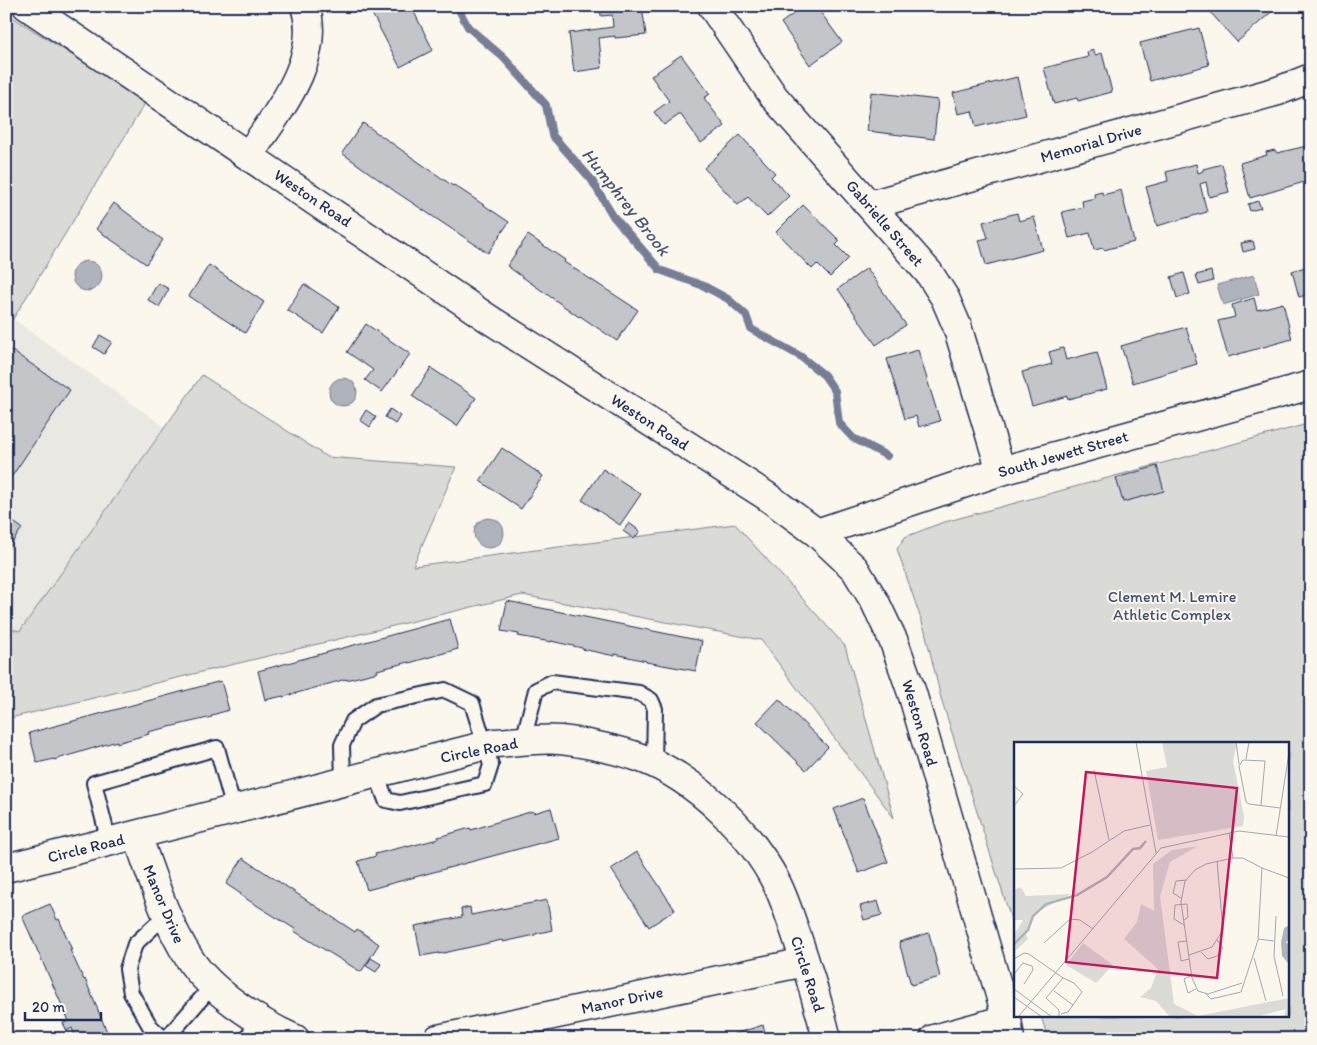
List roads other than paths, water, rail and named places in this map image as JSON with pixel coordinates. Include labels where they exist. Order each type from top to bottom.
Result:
[{"type":"street","name":"Weston Road","points":[[27,6],[489,319],[765,495],[817,533],[855,569],[894,642],[912,693],[1009,1029]]},
{"type":"street","points":[[249,155],[287,98],[303,64],[308,30],[305,6]]},
{"type":"street","name":"Gabrielle Street","points":[[712,6],[774,97],[929,273],[945,298],[957,326],[1001,471]]},
{"type":"street","name":"Memorial Drive","points":[[870,205],[1268,93],[1311,78]]},
{"type":"street","name":"South Jewett Street","points":[[817,533],[1001,471],[1311,385]]},
{"type":"street","name":"Circle Road","points":[[6,868],[486,746],[523,741],[559,740],[632,756],[654,764],[701,793],[748,839],[777,884],[815,990],[827,1039]]},
{"type":"street","name":"Manor Drive","points":[[137,835],[166,914],[190,960],[213,985],[239,1008],[253,1030],[295,1039]]},
{"type":"street","name":"Manor Drive","points":[[438,1039],[805,962]]},
{"type":"street","points":[[934,1039],[1009,1029]]},
{"type":"lane","points":[[523,741],[536,690],[552,682],[639,693],[650,700],[655,709],[654,764]]},
{"type":"lane","points":[[342,782],[342,745],[353,722],[376,705],[445,690],[472,703],[491,765],[485,784],[400,803],[386,800],[376,773]]},
{"type":"lane","points":[[109,842],[94,783],[217,748],[234,810]]},
{"type":"lane","points":[[166,914],[135,944],[127,969],[131,994],[150,1026],[165,1039],[213,985]]},
{"type":"waterway","name":"Humphrey Brook","points":[[457,6],[468,27],[504,58],[546,105],[552,135],[591,179],[613,216],[660,270],[704,286],[728,299],[746,315],[751,329],[800,356],[824,375],[835,391],[839,423],[853,438],[887,456]]},
{"type":"park label","name":"Clement M. Lemire Athletic Complex","points":[[1172,605]]}]
